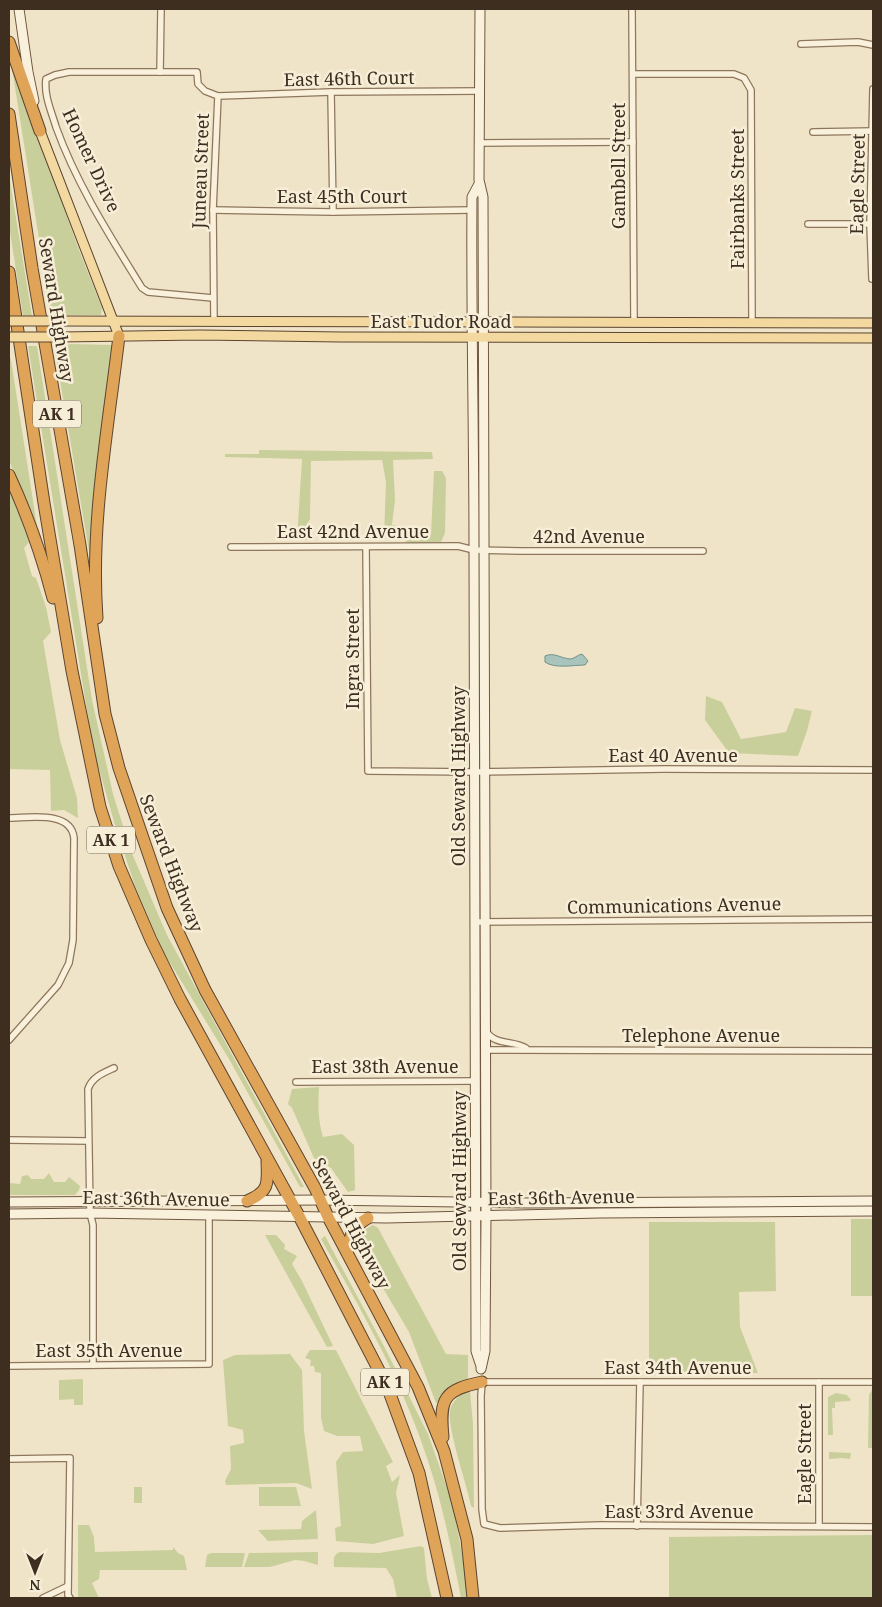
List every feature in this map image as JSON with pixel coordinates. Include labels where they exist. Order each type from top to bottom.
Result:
[{"type":"highway","points":[[9,42],[40,131]]},
{"type":"highway","name":"Seward Highway","points":[[9,114],[32,268],[80,545],[105,714],[119,768],[167,908],[206,990],[315,1188],[328,1217],[418,1387],[444,1451],[467,1539],[473,1598]]},
{"type":"highway","name":"AK 1","points":[[9,272],[44,504],[72,671],[100,807],[119,866],[151,940],[180,998],[291,1201],[387,1386],[419,1473],[447,1598]]},
{"type":"highway","points":[[105,714],[95,586],[96,527],[119,336]]},
{"type":"highway","points":[[9,475],[18,494],[48,578],[72,671]]},
{"type":"highway","points":[[247,1201],[258,1196],[266,1188],[268,1178],[267,1157]]},
{"type":"highway","points":[[347,1252],[357,1224],[368,1218]]},
{"type":"highway","points":[[444,1451],[441,1423],[445,1399],[460,1386],[482,1382]]},
{"type":"main road","name":"Homer Drive","points":[[20,9],[28,72],[40,131],[119,336]]},
{"type":"main road","name":"Old Seward Highway","points":[[480,9],[479,184],[483,197],[485,772],[480,922],[475,1001],[475,1215],[476,1350],[482,1382]]},
{"type":"main road","name":"Old Seward Highway","points":[[479,184],[472,197],[471,337],[474,550],[474,772],[485,1050],[485,1351],[481,1369]]},
{"type":"main road","name":"East Tudor Road","points":[[9,322],[873,323]]},
{"type":"main road","name":"East Tudor Road","points":[[9,337],[200,335],[873,338]]},
{"type":"main road","points":[[475,1001],[479,1020],[479,1040],[485,1050]]},
{"type":"main road","name":"East 36th Avenue","points":[[9,1202],[320,1200],[475,1203],[873,1201]]},
{"type":"main road","points":[[656,1212],[664,1207],[716,1206],[720,1202]]},
{"type":"main road","name":"East 36th Avenue","points":[[9,1214],[90,1213],[368,1218],[656,1212],[873,1211]]},
{"type":"street","points":[[160,72],[161,9]]},
{"type":"street","name":"Gambell Street","points":[[632,9],[634,322]]},
{"type":"street","points":[[802,44],[858,42],[873,45]]},
{"type":"street","name":"Homer Drive","points":[[160,72],[69,72],[46,79],[45,96],[64,149],[91,205],[142,288],[148,292],[213,298]]},
{"type":"street","name":"Juneau Street","points":[[160,72],[197,72],[198,84],[205,91],[218,96],[213,210],[214,322]]},
{"type":"street","name":"Fairbanks Street","points":[[633,74],[734,74],[744,78],[751,90],[752,323]]},
{"type":"street","name":"Eagle Street","points":[[872,279],[873,89]]},
{"type":"street","points":[[332,92],[332,212]]},
{"type":"street","name":"East 46th Court","points":[[218,96],[332,92],[480,92]]},
{"type":"street","points":[[813,132],[873,132]]},
{"type":"street","points":[[480,143],[633,142]]},
{"type":"street","name":"East 45th Court","points":[[213,210],[332,212],[472,210]]},
{"type":"street","points":[[808,224],[872,224]]},
{"type":"street","name":"East 42nd Avenue","points":[[231,546],[458,546],[474,550]]},
{"type":"street","name":"Ingra Street","points":[[366,547],[368,771]]},
{"type":"street","name":"42nd Avenue","points":[[474,550],[704,551]]},
{"type":"street","name":"East 40 Avenue","points":[[368,771],[873,770]]},
{"type":"street","points":[[9,818],[52,818],[66,822],[73,832],[74,838],[72,952],[65,974],[58,985],[9,1040]]},
{"type":"street","name":"Communications Avenue","points":[[480,922],[873,919]]},
{"type":"street","name":"Telephone Avenue","points":[[484,1028],[488,1036],[500,1042],[523,1046],[528,1049]]},
{"type":"street","name":"Telephone Avenue","points":[[485,1050],[873,1051]]},
{"type":"street","points":[[93,1365],[93,1225],[90,1213],[89,1085],[97,1076],[114,1068]]},
{"type":"street","name":"East 38th Avenue","points":[[296,1082],[475,1081]]},
{"type":"street","points":[[9,1140],[88,1141]]},
{"type":"street","name":"East 35th Avenue","points":[[9,1366],[209,1364],[208,1216]]},
{"type":"street","name":"East 34th Avenue","points":[[482,1382],[873,1382]]},
{"type":"street","name":"Old Seward Highway","points":[[482,1382],[482,1509],[484,1524]]},
{"type":"street","points":[[637,1526],[640,1382]]},
{"type":"street","name":"Eagle Street","points":[[818,1526],[819,1382]]},
{"type":"street","points":[[9,1459],[70,1458],[68,1586],[70,1598]]},
{"type":"street","name":"East 33rd Avenue","points":[[484,1524],[500,1528],[637,1526],[873,1527]]},
{"type":"street","points":[[43,1598],[68,1586]]},
{"type":"green space","points":[[11,62],[102,308],[101,315],[51,315]]},
{"type":"green space","points":[[9,175],[32,316],[23,316],[9,225]]},
{"type":"green space","points":[[70,344],[112,345],[90,557],[55,351]]},
{"type":"green space","points":[[28,346],[37,346],[92,700],[113,794],[131,851],[167,935],[304,1187],[300,1187],[229,1059],[164,953],[135,886],[93,748]]},
{"type":"green space","points":[[9,354],[11,360],[39,539],[9,460]]},
{"type":"green space","points":[[259,450],[432,452],[433,459],[393,460],[395,500],[392,525],[400,526],[394,536],[384,536],[386,482],[382,460],[311,461],[310,519],[307,524],[307,540],[297,539],[302,459],[225,457],[225,454],[259,454]]},
{"type":"green space","points":[[434,471],[442,471],[446,478],[445,533],[441,542],[407,544],[404,537],[431,534]]},
{"type":"green space","points":[[9,483],[29,542],[24,548],[32,576],[36,578],[46,607],[51,632],[43,641],[60,740],[77,798],[78,818],[64,810],[51,811],[50,770],[9,769]]},
{"type":"green space","points":[[706,696],[722,702],[741,739],[786,732],[795,708],[812,711],[798,756],[729,753],[705,720]]},
{"type":"green space","points":[[319,1087],[320,1125],[323,1137],[342,1134],[354,1145],[355,1190],[348,1192],[331,1168],[314,1158],[292,1108],[288,1104],[292,1089]]},
{"type":"green space","points":[[49,1173],[54,1182],[65,1182],[69,1177],[80,1186],[79,1190],[75,1195],[9,1195],[9,1183],[20,1184],[22,1176],[28,1175],[31,1179],[44,1179]]},
{"type":"green space","points":[[851,1219],[873,1219],[873,1296],[851,1296]]},
{"type":"green space","points":[[649,1222],[775,1222],[776,1291],[739,1292],[740,1327],[758,1373],[649,1373]]},
{"type":"green space","points":[[373,1225],[378,1228],[446,1354],[468,1355],[468,1378],[450,1389],[436,1403],[409,1332],[364,1256],[359,1240],[364,1230]]},
{"type":"green space","points":[[265,1235],[276,1235],[285,1245],[284,1249],[297,1256],[292,1264],[333,1346],[327,1347]]},
{"type":"green space","points":[[325,1236],[386,1350],[428,1434],[453,1505],[470,1598],[461,1598],[451,1546],[438,1495],[418,1432],[381,1348],[321,1239]]},
{"type":"green space","points":[[310,1350],[336,1350],[393,1462],[386,1466],[392,1482],[400,1475],[396,1493],[404,1536],[373,1544],[336,1541],[335,1528],[341,1526],[336,1462],[343,1452],[363,1451],[360,1436],[337,1436],[324,1431],[321,1418],[321,1373],[315,1372],[314,1366],[310,1366],[311,1360],[305,1358]]},
{"type":"green space","points":[[290,1354],[302,1370],[304,1431],[312,1489],[296,1483],[226,1485],[225,1481],[231,1469],[230,1446],[244,1443],[243,1430],[228,1426],[223,1360],[235,1355]]},
{"type":"green space","points":[[83,1379],[83,1405],[74,1405],[74,1399],[59,1400],[59,1380]]},
{"type":"green space","points":[[873,1388],[873,1448],[868,1448],[869,1395]]},
{"type":"green space","points":[[466,1390],[470,1391],[473,1424],[474,1508],[471,1506],[454,1443],[450,1419],[452,1405]]},
{"type":"green space","points":[[836,1393],[847,1395],[851,1400],[835,1402],[835,1408],[832,1408],[833,1435],[828,1435],[828,1397]]},
{"type":"green space","points":[[829,1452],[851,1453],[850,1459],[829,1459]]},
{"type":"green space","points":[[134,1487],[142,1487],[142,1503],[134,1503]]},
{"type":"green space","points":[[259,1487],[296,1487],[301,1506],[259,1506]]},
{"type":"green space","points":[[316,1510],[318,1539],[268,1541],[258,1530],[301,1529],[302,1521]]},
{"type":"green space","points":[[78,1525],[89,1525],[94,1537],[95,1552],[173,1550],[173,1547],[184,1556],[187,1570],[100,1570],[99,1579],[92,1583],[99,1598],[78,1598]]},
{"type":"green space","points":[[873,1535],[873,1598],[669,1598],[669,1537]]},
{"type":"green space","points":[[421,1546],[424,1548],[427,1579],[432,1598],[397,1598],[393,1579],[386,1568],[334,1567],[335,1556],[340,1552],[379,1553]]},
{"type":"green space","points":[[318,1552],[318,1565],[295,1560],[270,1567],[244,1567],[249,1553]]},
{"type":"green space","points":[[211,1553],[245,1553],[242,1567],[205,1567],[207,1555]]},
{"type":"water","points":[[582,654],[588,661],[585,665],[559,666],[545,662],[545,656],[548,655],[570,659]]}]
